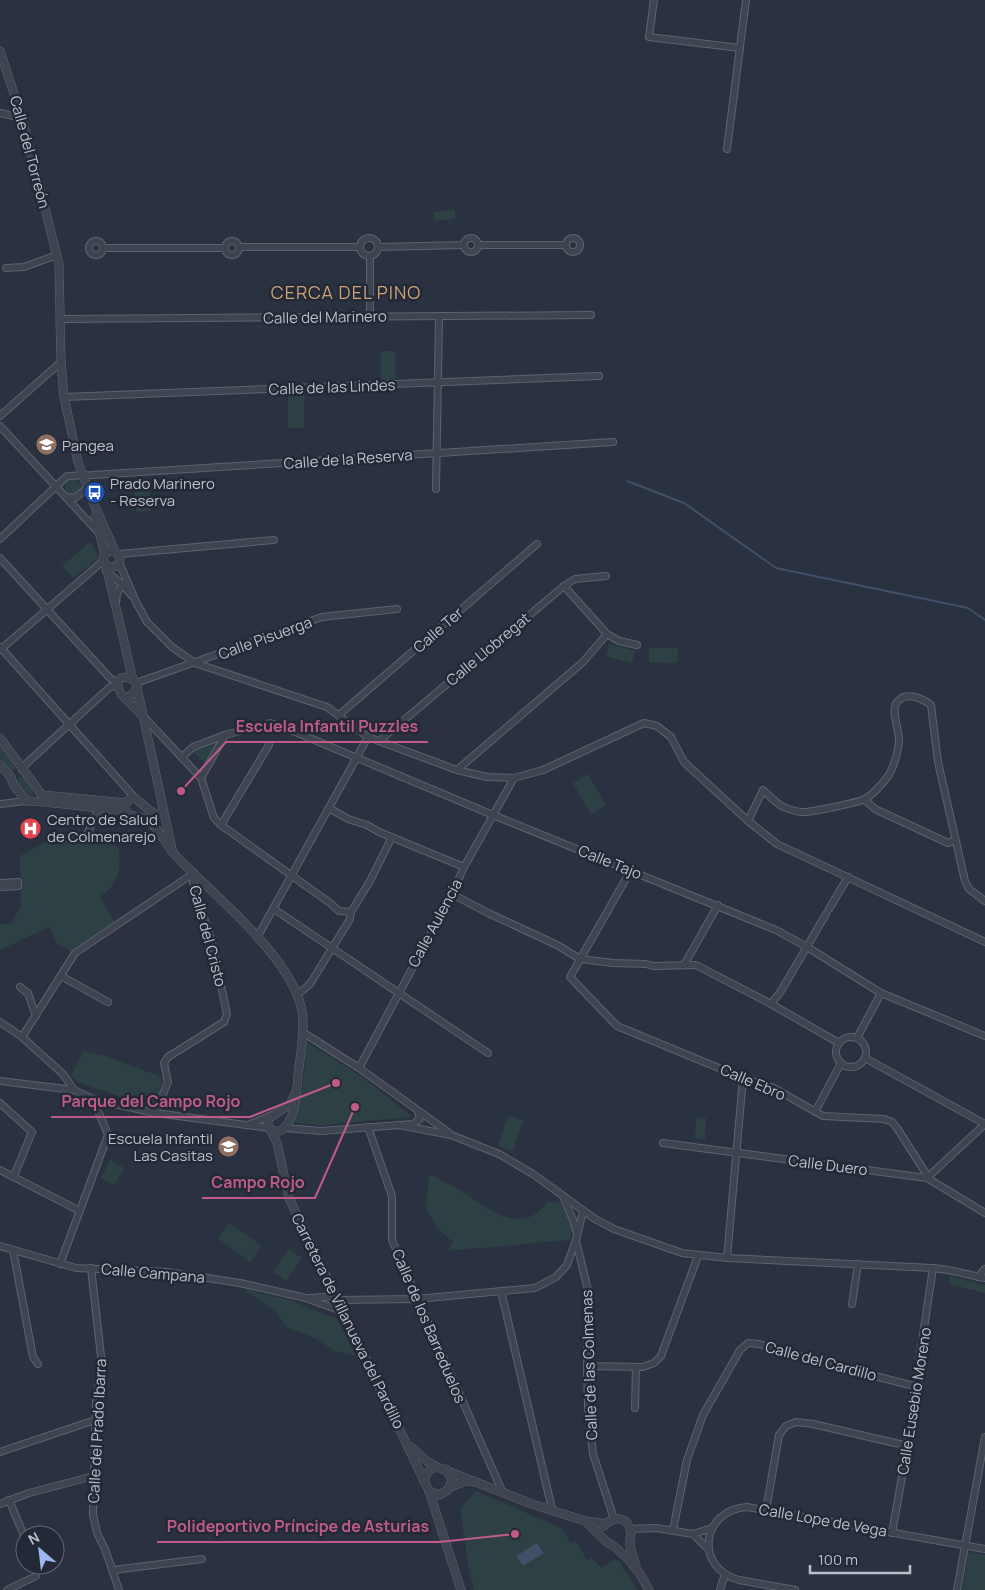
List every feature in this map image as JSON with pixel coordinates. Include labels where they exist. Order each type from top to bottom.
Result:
[{"type":"street","points":[[654,0],[649,37],[740,48]]},
{"type":"street","points":[[727,149],[746,0]]},
{"type":"street","name":"Calle del Torreón","points":[[0,50],[22,118],[59,264],[61,362],[64,397],[82,475]]},
{"type":"street","points":[[0,114],[22,118]]},
{"type":"street","points":[[370,238],[376,241],[378,247],[376,252],[370,256],[364,254],[360,247],[362,241],[370,238]]},
{"type":"street","points":[[103,248],[225,248],[227,243],[232,241],[237,243],[239,248],[360,247]]},
{"type":"street","points":[[378,247],[464,245],[466,250],[471,252],[476,250],[478,245],[566,245]]},
{"type":"street","points":[[6,268],[24,267],[57,255]]},
{"type":"street","points":[[370,256],[370,317]]},
{"type":"street","name":"Calle del Marinero","points":[[60,319],[591,315]]},
{"type":"street","points":[[436,489],[439,316]]},
{"type":"street","points":[[0,416],[61,362]]},
{"type":"street","name":"Calle de las Lindes","points":[[64,397],[599,376]]},
{"type":"street","points":[[0,426],[98,532]]},
{"type":"street","name":"Calle de la Reserva","points":[[82,475],[613,442]]},
{"type":"street","points":[[71,475],[78,462]]},
{"type":"street","points":[[0,539],[67,476],[82,475],[136,602]]},
{"type":"street","points":[[66,497],[75,498],[87,488]]},
{"type":"street","points":[[93,502],[115,607],[143,716],[161,801],[158,819],[173,853]]},
{"type":"street","points":[[274,540],[118,556],[108,551],[105,562],[46,609],[1,649],[139,801],[158,819],[173,853],[258,936],[276,960],[297,995],[302,1012],[302,1034],[296,1099],[293,1112],[279,1134],[277,1143]]},
{"type":"street","name":"Calle Ter","points":[[339,715],[537,544]]},
{"type":"street","points":[[105,562],[112,567],[118,564],[118,556]]},
{"type":"street","points":[[0,558],[109,677],[119,683]]},
{"type":"street","points":[[105,562],[136,602],[153,629],[172,647],[195,663],[327,707],[368,737],[457,770],[487,777],[514,778],[543,770],[644,723],[657,726],[671,737],[684,762],[777,844],[985,942]]},
{"type":"street","name":"Calle Llobregat","points":[[379,741],[564,586],[574,579],[606,576]]},
{"type":"street","points":[[115,607],[117,593],[127,578]]},
{"type":"street","points":[[564,586],[607,634],[619,642],[637,645]]},
{"type":"street","name":"Calle Pisuerga","points":[[135,684],[322,617],[397,609]]},
{"type":"street","points":[[457,770],[583,662],[607,634]]},
{"type":"street","points":[[128,659],[126,670],[118,689],[201,778],[214,818],[339,911],[351,912]]},
{"type":"street","points":[[11,777],[22,770],[110,687],[125,678],[135,684]]},
{"type":"street","points":[[122,695],[130,696],[135,684]]},
{"type":"street","points":[[748,820],[763,790],[783,807],[802,812],[865,800],[881,786],[895,760],[899,743],[899,730],[894,710],[896,702],[903,697],[910,696],[924,700],[931,705],[938,762],[965,881],[969,889],[985,901]]},
{"type":"street","name":"Calle Tajo","points":[[182,757],[193,747],[225,735],[270,723],[281,726],[493,815],[776,930],[882,994],[985,1036]]},
{"type":"street","points":[[201,778],[225,735]]},
{"type":"street","points":[[258,936],[368,737]]},
{"type":"street","points":[[0,738],[39,792],[46,796],[126,807],[132,816],[137,815],[158,819]]},
{"type":"street","points":[[221,825],[269,745]]},
{"type":"street","points":[[0,765],[11,777],[13,784],[28,802]]},
{"type":"street","name":"Calle Aulencia","points":[[359,1068],[452,894],[464,867],[514,778]]},
{"type":"street","points":[[28,802],[37,798],[39,792]]},
{"type":"street","points":[[126,807],[129,800],[139,801]]},
{"type":"street","points":[[865,800],[875,809],[948,843],[955,840]]},
{"type":"street","points":[[137,815],[141,812],[139,801]]},
{"type":"street","points":[[0,804],[45,802],[99,808],[126,807]]},
{"type":"street","points":[[88,832],[99,808]]},
{"type":"street","points":[[329,808],[348,819],[464,867]]},
{"type":"street","points":[[297,995],[310,984],[350,919],[351,912],[370,881],[392,838]]},
{"type":"street","points":[[580,959],[631,870]]},
{"type":"street","points":[[22,1037],[75,953],[194,873]]},
{"type":"street","name":"Calle del Cristo","points":[[155,1113],[168,1082],[164,1063],[168,1058],[224,1022],[227,1014],[212,942],[193,884],[194,873]]},
{"type":"street","points":[[771,1004],[781,991],[848,877]]},
{"type":"street","points":[[0,883],[18,882],[18,886],[0,887]]},
{"type":"street","points":[[452,894],[488,914],[557,946],[580,959],[653,966],[696,965],[704,968],[839,1043]]},
{"type":"street","points":[[684,965],[718,905]]},
{"type":"street","points":[[274,909],[331,949],[488,1052]]},
{"type":"street","name":"Calle Ebro","points":[[580,959],[570,977],[617,1026],[743,1078],[772,1087],[823,1116],[884,1119],[892,1122],[927,1178]]},
{"type":"street","points":[[61,976],[108,1002]]},
{"type":"street","points":[[20,987],[28,993],[36,1016]]},
{"type":"street","points":[[857,1038],[882,994]]},
{"type":"street","points":[[0,1023],[22,1037],[63,1074],[74,1090]]},
{"type":"street","points":[[302,1034],[307,1035],[359,1068],[451,1135]]},
{"type":"street","points":[[850,1037],[857,1038],[865,1046],[865,1058],[861,1064],[854,1067],[847,1066],[841,1063],[836,1054],[839,1043],[850,1037]]},
{"type":"street","points":[[865,1058],[985,1124],[927,1178]]},
{"type":"street","points":[[815,1112],[841,1063]]},
{"type":"street","points":[[727,1258],[743,1078]]},
{"type":"street","points":[[0,1082],[74,1090],[93,1099],[155,1113],[270,1128],[276,1132],[285,1127],[322,1131],[399,1126],[417,1123],[420,1118],[418,1112]]},
{"type":"street","points":[[270,1128],[268,1120],[290,1104],[296,1094]]},
{"type":"street","points":[[60,1264],[108,1135],[93,1099]]},
{"type":"street","points":[[0,1103],[32,1132],[14,1176]]},
{"type":"street","points":[[247,1125],[276,1113],[286,1115],[288,1119],[285,1127]]},
{"type":"street","points":[[399,1126],[451,1135],[499,1154],[533,1174],[595,1219],[614,1229],[652,1244],[682,1253],[727,1258],[934,1268],[985,1278]]},
{"type":"street","name":"Calle de los Barreduelos","points":[[368,1127],[392,1196],[392,1240],[502,1491]]},
{"type":"street","name":"Carretera de Villanueva del Pardillo","points":[[270,1128],[277,1143],[289,1198],[424,1482]]},
{"type":"street","name":"Calle Duero","points":[[663,1143],[927,1178],[985,1213]]},
{"type":"street","points":[[0,1170],[80,1211]]},
{"type":"street","name":"Calle de las Colmenas","points":[[563,1196],[573,1220],[588,1290],[588,1406],[593,1454],[614,1519]]},
{"type":"street","points":[[573,1220],[578,1213],[583,1211]]},
{"type":"street","points":[[306,1298],[417,1299],[535,1288],[556,1278],[567,1264],[583,1211]]},
{"type":"street","points":[[576,1238],[587,1220],[595,1219]]},
{"type":"street","name":"Calle Campana","points":[[0,1246],[76,1268],[194,1275],[306,1298]]},
{"type":"street","points":[[12,1250],[34,1357],[38,1364]]},
{"type":"street","points":[[587,1366],[643,1368],[654,1363],[661,1356],[698,1256]]},
{"type":"street","points":[[567,1264],[577,1262],[582,1264]]},
{"type":"street","points":[[852,1304],[858,1264]]},
{"type":"street","name":"Calle del Prado Ibarra","points":[[91,1268],[102,1365],[96,1401],[93,1514],[97,1533],[113,1570],[119,1590]]},
{"type":"street","name":"Calle Eusebio Moreno","points":[[892,1533],[918,1387],[920,1355],[934,1268]]},
{"type":"street","points":[[978,1276],[985,1269]]},
{"type":"street","points":[[501,1291],[552,1509]]},
{"type":"street","points":[[306,1298],[344,1312]]},
{"type":"street","name":"Calle del Cardillo","points":[[673,1530],[687,1460],[703,1415],[740,1350],[748,1344],[759,1344],[918,1387]]},
{"type":"street","points":[[635,1408],[636,1367]]},
{"type":"street","points":[[0,1452],[95,1420]]},
{"type":"street","points":[[766,1510],[779,1435],[786,1426],[796,1422],[813,1424],[908,1446]]},
{"type":"street","points":[[957,1590],[985,1437]]},
{"type":"street","name":"Carretera de Villanueva del Pardillo","points":[[405,1441],[428,1462],[438,1467]]},
{"type":"street","points":[[461,1590],[438,1515],[424,1482],[426,1473],[433,1468],[438,1467],[532,1504],[585,1521],[606,1524]]},
{"type":"street","points":[[446,1470],[452,1480],[450,1487]]},
{"type":"street","points":[[0,1504],[94,1476]]},
{"type":"street","points":[[438,1515],[438,1502],[450,1487],[463,1482],[474,1481]]},
{"type":"street","points":[[429,1491],[435,1494],[443,1494]]},
{"type":"street","points":[[9,1500],[20,1525]]},
{"type":"street","name":"Calle Lope de Vega","points":[[712,1528],[720,1517],[733,1509],[747,1507],[985,1549]]},
{"type":"street","points":[[604,1538],[603,1529],[606,1524],[614,1519],[622,1519],[630,1529],[630,1546],[640,1574]]},
{"type":"street","points":[[585,1521],[628,1559],[640,1574],[649,1590]]},
{"type":"street","points":[[630,1529],[656,1528],[693,1534],[712,1528]]},
{"type":"street","points":[[712,1528],[708,1542],[709,1550],[714,1564],[725,1574],[739,1580],[795,1590]]},
{"type":"street","points":[[693,1534],[709,1550]]},
{"type":"street","points":[[614,1546],[622,1545],[630,1537]]},
{"type":"street","points":[[113,1570],[202,1559]]},
{"type":"street","points":[[720,1590],[725,1574]]},
{"type":"street","points":[[8,1590],[36,1575]]},
{"type":"shaded area","points":[[455,210],[455,219],[435,221],[434,212]]},
{"type":"shaded area","points":[[381,351],[395,351],[395,381],[381,381]]},
{"type":"shaded area","points":[[288,392],[304,392],[304,428],[288,428]]},
{"type":"shaded area","points":[[134,478],[149,478],[151,511],[136,512]]},
{"type":"shaded area","points":[[73,479],[79,481],[81,487],[79,493],[73,495],[67,493],[65,487],[67,481]]},
{"type":"shaded area","points":[[90,542],[96,550],[98,559],[73,578],[62,566]]},
{"type":"shaded area","points":[[609,644],[635,651],[632,663],[606,656]]},
{"type":"shaded area","points":[[649,648],[678,648],[677,663],[649,662]]},
{"type":"shaded area","points":[[216,743],[204,763],[193,751]]},
{"type":"shaded area","points":[[0,744],[15,765],[13,771],[8,770],[0,759]]},
{"type":"shaded area","points":[[588,774],[606,805],[591,814],[573,783]]},
{"type":"shaded area","points":[[20,777],[24,778],[33,791],[33,796],[28,796],[18,783],[17,779]]},
{"type":"shaded area","points":[[60,834],[93,836],[118,848],[120,862],[117,876],[111,887],[100,896],[114,922],[73,949],[72,952],[57,944],[49,927],[0,950],[0,925],[12,923],[21,905],[20,856]]},
{"type":"shaded area","points":[[307,1042],[358,1074],[413,1117],[322,1125],[295,1123],[302,1092]]},
{"type":"shaded area","points":[[83,1051],[106,1056],[164,1078],[153,1107],[79,1083],[71,1076]]},
{"type":"shaded area","points":[[508,1116],[523,1120],[513,1151],[498,1146]]},
{"type":"shaded area","points":[[696,1117],[706,1118],[705,1140],[695,1138]]},
{"type":"shaded area","points":[[110,1160],[124,1168],[114,1185],[101,1178]]},
{"type":"shaded area","points":[[429,1174],[460,1190],[493,1211],[515,1219],[526,1218],[537,1213],[547,1202],[561,1203],[571,1224],[571,1240],[447,1251],[453,1242],[437,1228],[426,1208]]},
{"type":"shaded area","points":[[229,1223],[262,1246],[250,1262],[218,1239]]},
{"type":"shaded area","points":[[289,1249],[302,1258],[286,1281],[273,1272]]},
{"type":"shaded area","points":[[950,1276],[985,1285],[985,1293],[949,1284]]},
{"type":"shaded area","points":[[243,1289],[289,1300],[337,1319],[356,1356],[334,1351],[317,1339],[288,1328],[275,1311]]},
{"type":"shaded area","points":[[476,1491],[561,1528],[571,1543],[576,1541],[587,1560],[591,1558],[602,1568],[612,1561],[618,1560],[638,1590],[474,1590],[469,1571],[460,1508]]},
{"type":"shaded area","points":[[969,1552],[985,1555],[985,1590],[962,1590]]},
{"type":"water","points":[[537,1543],[544,1553],[523,1566],[516,1556]]},
{"type":"waterway","points":[[627,481],[684,503],[776,568],[968,608],[985,620]]},
{"type":"place","name":"Pangea","points":[[46,445]]},
{"type":"place","name":"Prado Marinero - Reserva","points":[[94,492]]},
{"type":"place","name":"Escuela Infantil Puzzles","points":[[181,791]]},
{"type":"place","name":"Centro de Salud de Colmenarejo","points":[[31,828]]},
{"type":"place","name":"Parque del Campo Rojo","points":[[336,1083]]},
{"type":"place","name":"Campo Rojo","points":[[355,1107]]},
{"type":"place","name":"Escuela Infantil Las Casitas","points":[[229,1147]]},
{"type":"place","name":"Polideportivo Príncipe de Asturias","points":[[515,1534]]},
{"type":"district","name":"CERCA DEL PINO","points":[[346,292]]}]
